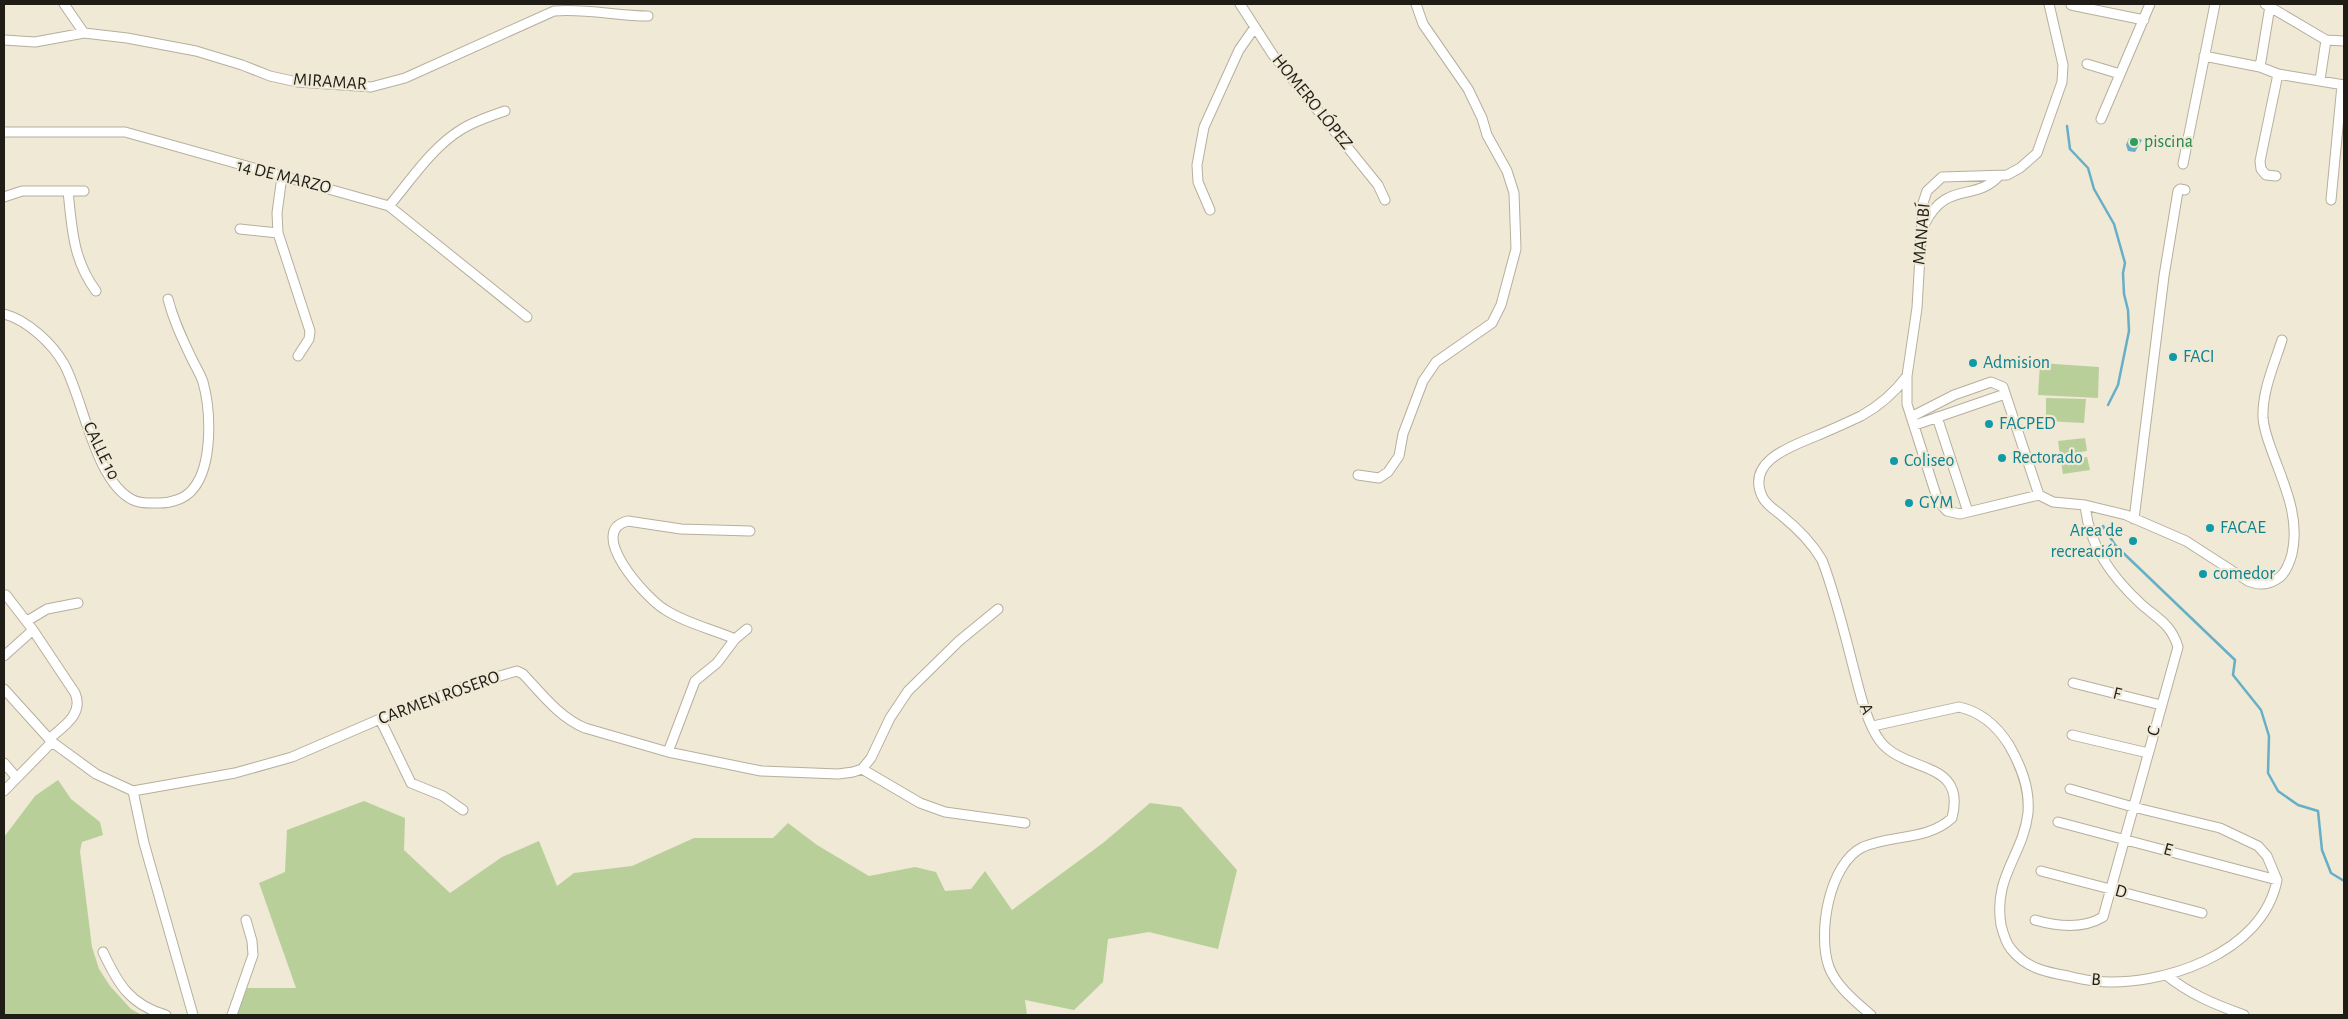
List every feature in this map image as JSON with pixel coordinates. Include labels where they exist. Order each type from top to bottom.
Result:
[{"type":"street","points":[[64,4],[84,33]]},
{"type":"street","name":"HOMERO LÓPEZ","points":[[1240,4],[1273,55],[1378,185],[1385,200]]},
{"type":"street","points":[[1358,475],[1379,478],[1388,472],[1399,456],[1403,434],[1423,381],[1436,362],[1487,328],[1501,305],[1516,250],[1514,192],[1507,172],[1487,135],[1482,118],[1468,89],[1423,24],[1416,4]]},
{"type":"street","name":"MANABÍ","points":[[1968,512],[1960,514],[1947,511],[1938,501],[1907,404],[1907,376],[1917,308],[1924,203],[1927,191],[1942,177],[2007,175],[2020,168],[2037,153],[2062,82],[2063,65],[2050,4]]},
{"type":"street","points":[[2101,119],[2150,4]]},
{"type":"street","points":[[2183,164],[2215,4]]},
{"type":"street","points":[[2071,5],[2144,20]]},
{"type":"street","points":[[2260,67],[2267,5],[2326,40],[2344,40]]},
{"type":"street","name":"MIRAMAR","points":[[4,40],[35,42],[84,33],[127,38],[196,52],[242,65],[270,76],[297,82],[371,87],[405,78],[554,11],[569,10],[626,16],[648,16]]},
{"type":"street","points":[[1210,210],[1198,182],[1197,165],[1204,127],[1239,50],[1255,26]]},
{"type":"street","points":[[2320,80],[2326,40]]},
{"type":"street","points":[[2204,56],[2260,67],[2278,74],[2343,85],[2331,200]]},
{"type":"street","points":[[2087,64],[2120,74]]},
{"type":"street","points":[[2276,176],[2266,175],[2261,169],[2260,161],[2278,74]]},
{"type":"street","points":[[389,206],[442,145],[460,130],[478,120],[505,111]]},
{"type":"street","name":"14 DE MARZO","points":[[4,132],[125,132],[389,206],[527,317]]},
{"type":"street","points":[[2333,175],[2344,177]]},
{"type":"street","points":[[282,176],[278,233],[310,331],[309,339],[298,356]]},
{"type":"street","points":[[1922,229],[1932,210],[1939,203],[1956,194],[1992,184],[1999,176]]},
{"type":"street","points":[[2134,519],[2166,266],[2178,191],[2180,189],[2185,190]]},
{"type":"street","points":[[4,198],[22,191],[84,191]]},
{"type":"street","points":[[68,191],[78,259],[84,275],[96,291]]},
{"type":"street","points":[[240,229],[278,233]]},
{"type":"street","name":"CALLE 10","points":[[4,314],[33,329],[64,364],[100,459],[110,477],[122,491],[133,500],[146,503],[167,503],[180,499],[193,489],[202,472],[208,448],[208,418],[203,382],[176,324],[168,299]]},
{"type":"street","points":[[1937,417],[1968,512],[2040,495],[2053,502],[2085,505],[2134,519],[2186,541],[2258,585],[2269,583],[2282,575],[2290,561],[2296,537],[2289,498],[2266,435],[2263,419],[2267,384],[2282,340]]},
{"type":"street","name":"A","points":[[1871,1015],[1838,983],[1829,967],[1824,946],[1827,917],[1836,875],[1848,859],[1862,848],[1875,843],[1930,833],[1944,825],[1952,818],[1955,797],[1951,784],[1940,774],[1891,752],[1881,742],[1863,701],[1822,560],[1813,546],[1763,498],[1758,481],[1764,467],[1778,453],[1862,415],[1896,390],[1907,376]]},
{"type":"street","points":[[1913,421],[1954,396],[1991,382],[2003,387],[2040,495]]},
{"type":"street","points":[[1913,421],[1937,417],[2006,394]]},
{"type":"street","points":[[1954,396],[1958,410]]},
{"type":"street","name":"C","points":[[2035,920],[2060,926],[2095,921],[2103,917],[2178,647],[2175,636],[2170,628],[2141,604],[2107,566],[2097,549],[2085,505]]},
{"type":"street","points":[[735,639],[671,613],[657,604],[617,555],[612,536],[614,528],[620,523],[628,521],[681,528],[750,530]]},
{"type":"street","points":[[4,791],[74,716],[79,702],[27,621],[6,595]]},
{"type":"street","points":[[27,621],[47,609],[78,603]]},
{"type":"street","points":[[998,610],[959,641],[908,691],[890,718],[872,758],[862,769],[920,802],[945,812],[1025,822]]},
{"type":"street","points":[[668,752],[693,685],[720,660],[735,639],[747,629]]},
{"type":"street","points":[[4,656],[33,630]]},
{"type":"street","name":"CARMEN ROSERO","points":[[133,791],[226,775],[292,757],[380,719],[469,685],[518,671],[572,723],[632,743],[761,771],[838,774],[862,769]]},
{"type":"street","name":"F","points":[[2073,683],[2161,706]]},
{"type":"street","points":[[4,689],[51,741],[96,774],[133,791],[144,843],[193,1015]]},
{"type":"street","name":"B","points":[[1873,726],[1960,707],[1971,710],[1988,719],[2003,735],[2014,754],[2027,784],[2028,812],[2024,833],[2002,883],[2000,901],[2003,933],[2009,947],[2021,961],[2041,971],[2094,981],[2121,981],[2166,975],[2204,962],[2245,935],[2268,905],[2277,880]]},
{"type":"street","points":[[380,719],[411,783],[443,796],[463,810]]},
{"type":"street","points":[[2072,735],[2148,753]]},
{"type":"street","points":[[4,763],[16,777]]},
{"type":"street","points":[[2070,788],[2133,807],[2220,828],[2258,846],[2267,856],[2277,880]]},
{"type":"street","name":"E","points":[[2058,822],[2277,880]]},
{"type":"street","name":"D","points":[[2041,872],[2202,913]]},
{"type":"street","points":[[232,1015],[253,955],[252,941],[246,920]]},
{"type":"street","points":[[103,952],[114,975],[128,994],[139,1004],[166,1015]]},
{"type":"street","points":[[2166,975],[2182,987],[2210,1003],[2244,1015]]},
{"type":"green space","points":[[2040,363],[2099,367],[2098,398],[2038,395]]},
{"type":"green space","points":[[2046,398],[2086,399],[2084,423],[2046,421]]},
{"type":"green space","points":[[2085,438],[2087,451],[2060,455],[2058,441]]},
{"type":"green space","points":[[2087,457],[2090,470],[2063,474],[2061,461]]},
{"type":"green space","points":[[58,780],[71,799],[100,822],[103,835],[82,842],[80,851],[92,947],[99,969],[110,986],[131,1009],[142,1015],[4,1015],[4,837],[35,796]]},
{"type":"green space","points":[[364,801],[405,818],[404,850],[450,893],[502,857],[539,841],[557,886],[574,873],[632,866],[694,838],[773,838],[788,823],[817,845],[869,876],[915,867],[936,872],[945,891],[971,889],[985,871],[1012,910],[1103,843],[1150,803],[1181,807],[1237,870],[1218,949],[1149,932],[1108,939],[1103,982],[1074,1010],[1025,1000],[1027,1015],[236,1015],[247,988],[296,988],[259,883],[285,872],[287,830]]},
{"type":"water","name":"piscina","points":[[2135,137],[2142,140],[2135,152],[2128,151],[2126,145],[2129,138]]},
{"type":"waterway","points":[[2067,126],[2070,149],[2088,168],[2094,189],[2114,224],[2125,263],[2123,273],[2124,294],[2128,310],[2129,331],[2118,385],[2108,405]]},
{"type":"waterway","points":[[2103,526],[2115,545],[2235,660],[2233,675],[2261,710],[2269,736],[2268,773],[2278,791],[2298,805],[2318,811],[2322,850],[2331,873],[2344,881]]},
{"type":"place","name":"piscina","points":[[2134,142]]},
{"type":"place","name":"FACI","points":[[2173,357]]},
{"type":"place","name":"Admision","points":[[1973,363]]},
{"type":"place","name":"FACPED","points":[[1989,424]]},
{"type":"place","name":"Rectorado","points":[[2002,458]]},
{"type":"place","name":"Coliseo","points":[[1894,461]]},
{"type":"place","name":"GYM","points":[[1909,503]]},
{"type":"place","name":"FACAE","points":[[2210,528]]},
{"type":"place","name":"Area de recreación","points":[[2133,541]]},
{"type":"place","name":"comedor","points":[[2203,574]]}]
